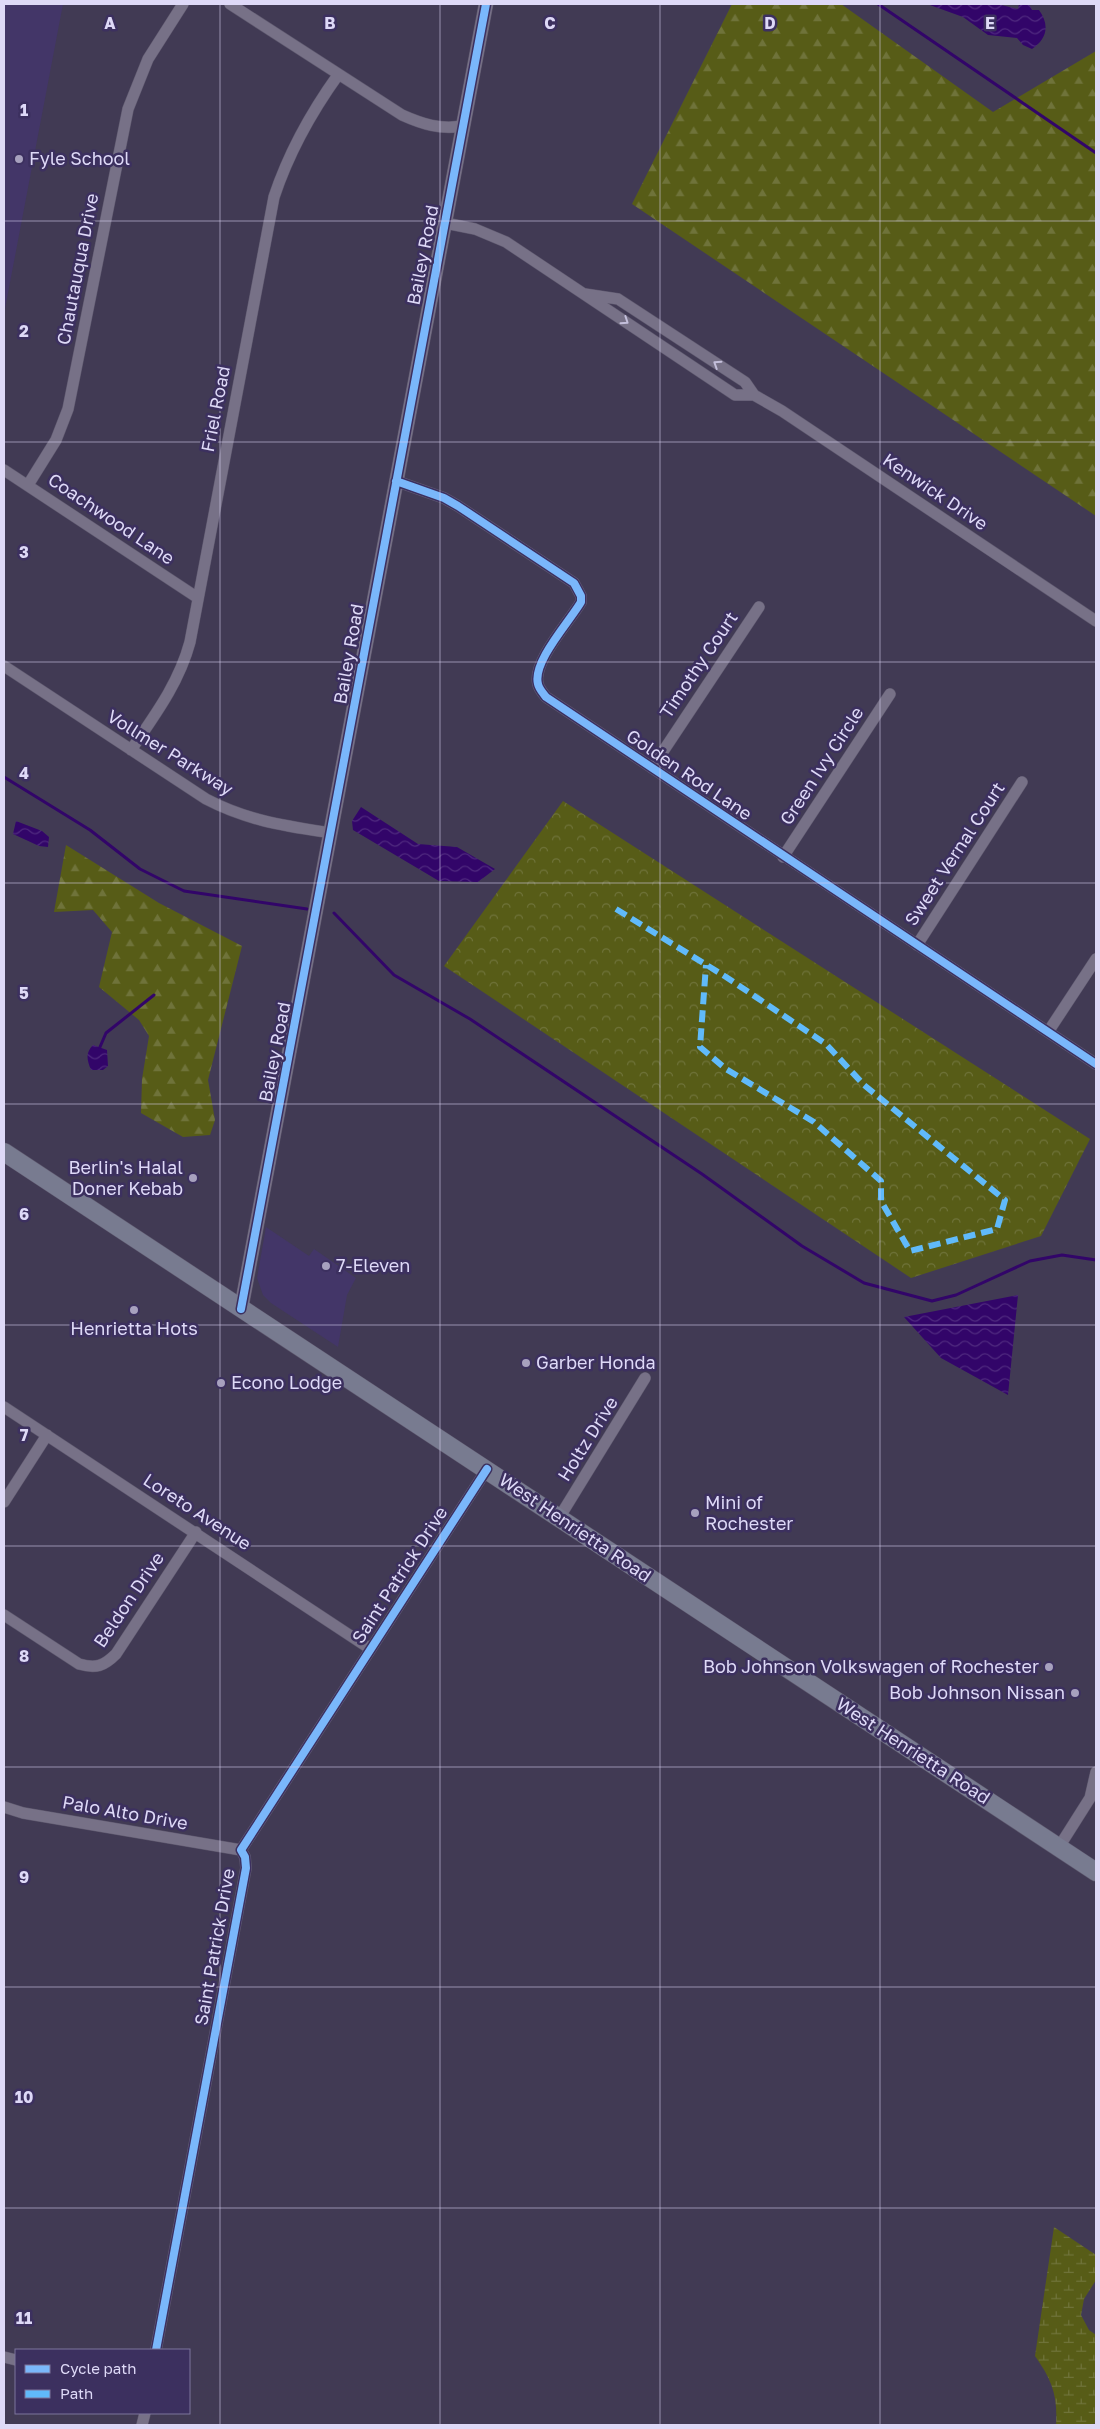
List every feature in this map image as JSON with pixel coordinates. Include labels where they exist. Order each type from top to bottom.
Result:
[{"type":"main road","name":"West Henrietta Road","points":[[4,1152],[1096,1872]]},
{"type":"street","name":"Chautauqua Drive","points":[[28,485],[56,440],[72,392],[128,109],[148,59],[183,4]]},
{"type":"street","points":[[230,4],[379,102],[415,121],[448,128],[462,126]]},
{"type":"street","name":"Bailey Road","points":[[241,1309],[486,4]]},
{"type":"street","name":"Friel Road","points":[[131,750],[178,677],[190,642],[274,197],[289,155],[302,129],[338,75]]},
{"type":"street","name":"Kenwick Drive","points":[[445,223],[492,234],[735,395],[754,395],[782,411],[1096,621]]},
{"type":"street","name":"Coachwood Lane","points":[[4,470],[198,598]]},
{"type":"street","name":"Golden Rod Lane","points":[[396,481],[444,498],[458,506],[574,584],[581,596],[581,602],[540,664],[537,674],[538,685],[553,702],[1096,1064]]},
{"type":"street","name":"Timothy Court","points":[[652,768],[759,607]]},
{"type":"street","name":"Vollmer Parkway","points":[[4,666],[206,800],[227,810],[274,824],[331,833]]},
{"type":"street","name":"Green Ivy Circle","points":[[784,857],[890,694]]},
{"type":"street","name":"Sweet Vernal Court","points":[[917,945],[1022,782]]},
{"type":"street","points":[[1048,1032],[1096,959]]},
{"type":"street","name":"Holtz Drive","points":[[559,1518],[645,1378]]},
{"type":"street","name":"Loreto Avenue","points":[[4,1406],[369,1648]]},
{"type":"street","points":[[4,1502],[47,1435]]},
{"type":"street","name":"Saint Patrick Drive","points":[[156,2349],[246,1868],[245,1857],[240,1850],[369,1648],[487,1469]]},
{"type":"street","name":"Beldon Drive","points":[[4,1615],[79,1664],[102,1666],[116,1654],[196,1532]]},
{"type":"street","points":[[1059,1847],[1090,1798],[1096,1772]]},
{"type":"street","name":"Palo Alto Drive","points":[[4,1808],[23,1813],[240,1850]]},
{"type":"shaded area","name":"Fyle School","points":[[4,4],[63,4],[4,314]]},
{"type":"shaded area","points":[[266,1227],[309,1256],[314,1249],[356,1278],[347,1295],[338,1347],[271,1303],[263,1295],[257,1278]]},
{"type":"green space","points":[[732,4],[841,4],[993,112],[1096,51],[1096,516],[632,204]]},
{"type":"green space","points":[[563,801],[1090,1139],[1041,1236],[911,1278],[444,966]]},
{"type":"green space","points":[[66,845],[159,903],[242,946],[208,1080],[215,1120],[210,1135],[183,1137],[141,1113],[142,1079],[149,1036],[139,1020],[99,987],[112,932],[93,910],[54,912]]},
{"type":"green space","points":[[1054,2227],[1096,2255],[1096,2280],[1084,2299],[1081,2315],[1089,2330],[1096,2335],[1096,2423],[1090,2425],[1056,2425],[1056,2405],[1053,2389],[1046,2373],[1035,2356]]},
{"type":"water","points":[[927,4],[997,4],[1018,9],[1019,4],[1029,4],[1032,10],[1039,10],[1045,21],[1044,36],[1032,49],[1023,45],[1017,38],[988,35],[963,17]]},
{"type":"water","points":[[361,807],[418,844],[457,847],[495,869],[478,882],[439,881],[353,830],[352,821]]},
{"type":"water","points":[[16,821],[42,831],[49,837],[48,847],[39,846],[13,834]]},
{"type":"water","points":[[93,1045],[107,1050],[108,1066],[103,1070],[91,1070],[88,1063],[89,1051]]},
{"type":"water","points":[[1018,1295],[1008,1395],[941,1358],[904,1317]]},
{"type":"waterway","points":[[878,4],[1096,153]]},
{"type":"waterway","points":[[4,777],[90,830],[140,869],[184,891],[307,909]]},
{"type":"waterway","points":[[334,913],[394,975],[470,1019],[702,1174],[802,1246],[864,1283],[932,1301],[956,1295],[1030,1261],[1062,1255],[1096,1260]]},
{"type":"waterway","points":[[100,1047],[106,1033],[154,995]]},
{"type":"marked path","points":[[616,909],[726,977],[826,1044],[864,1085],[1005,1200],[997,1229],[910,1251],[881,1201],[881,1181],[814,1122],[726,1069],[700,1047],[706,965]]},
{"type":"cycle path","points":[[241,1309],[486,4]]},
{"type":"cycle path","points":[[396,481],[444,498],[458,506],[574,583],[581,596],[581,602],[546,653],[538,675],[539,686],[546,697],[1096,1064]]},
{"type":"cycle path","points":[[156,2349],[246,1868],[245,1857],[241,1850],[487,1469]]},
{"type":"place","name":"Fyle School","points":[[19,159]]},
{"type":"place","name":"Berlin's Halal Doner Kebab","points":[[193,1178]]},
{"type":"place","name":"7-Eleven","points":[[326,1266]]},
{"type":"place","name":"Henrietta Hots","points":[[134,1310]]},
{"type":"place","name":"Garber Honda","points":[[526,1363]]},
{"type":"place","name":"Econo Lodge","points":[[221,1383]]},
{"type":"place","name":"Mini of Rochester","points":[[695,1513]]},
{"type":"place","name":"Bob Johnson Volkswagen of Rochester","points":[[1049,1667]]},
{"type":"place","name":"Bob Johnson Nissan","points":[[1075,1693]]}]
